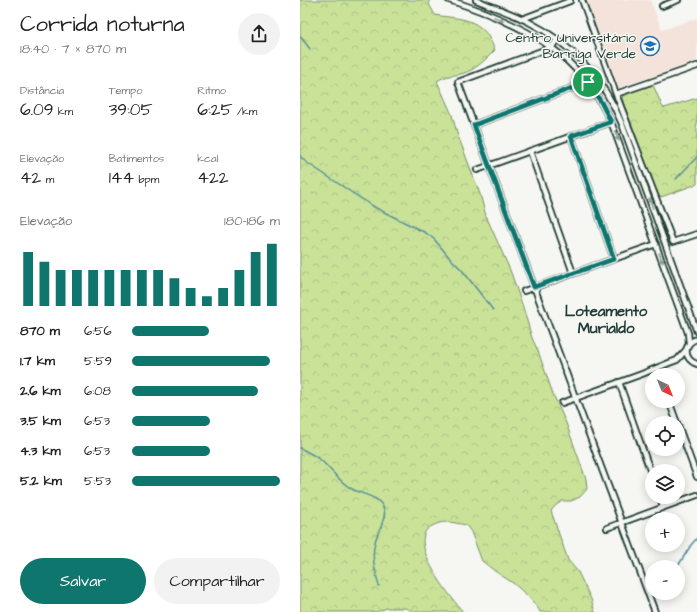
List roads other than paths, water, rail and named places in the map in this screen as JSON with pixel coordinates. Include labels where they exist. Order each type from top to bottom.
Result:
[{"type":"street","points":[[449,0],[512,24],[535,36],[552,47],[570,62],[588,82],[601,102],[611,122],[688,333],[688,358],[695,364]]},
{"type":"street","points":[[476,0],[535,25],[557,39],[576,55],[604,88],[622,124],[697,332]]},
{"type":"street","points":[[582,0],[616,94],[673,242],[697,234]]},
{"type":"street","points":[[662,6],[678,0]]},
{"type":"street","points":[[522,19],[570,1]]},
{"type":"street","points":[[557,39],[552,47],[458,82],[655,612]]},
{"type":"street","points":[[616,94],[697,66]]},
{"type":"street","points":[[474,125],[588,82]]},
{"type":"street","points":[[477,170],[611,122]]},
{"type":"street","points":[[571,136],[614,259]]},
{"type":"street","points":[[530,151],[573,273]]},
{"type":"street","points":[[524,291],[656,244]]},
{"type":"street","points":[[689,343],[694,339],[697,339]]},
{"type":"street","points":[[657,368],[677,360],[687,349]]},
{"type":"street","points":[[677,360],[695,364]]},
{"type":"street","points":[[562,403],[645,372]]},
{"type":"street","points":[[619,382],[648,464]]},
{"type":"street","points":[[685,444],[697,478]]},
{"type":"street","points":[[607,528],[697,495]]},
{"type":"waterway","points":[[300,36],[310,49]]},
{"type":"waterway","points":[[300,156],[306,162],[376,208],[426,233],[434,239],[462,270],[493,310]]},
{"type":"waterway","points":[[676,179],[697,157]]},
{"type":"waterway","points":[[300,448],[323,462],[340,480],[348,486],[356,491],[371,496],[382,505],[385,514],[376,538],[373,553],[379,586]]},
{"type":"waterway","points":[[682,560],[697,538]]},
{"type":"place","name":"Centro Universitário Barriga Verde","points":[[650,46]]},
{"type":"district","name":"Loteamento Murialdo","points":[[606,320]]}]
